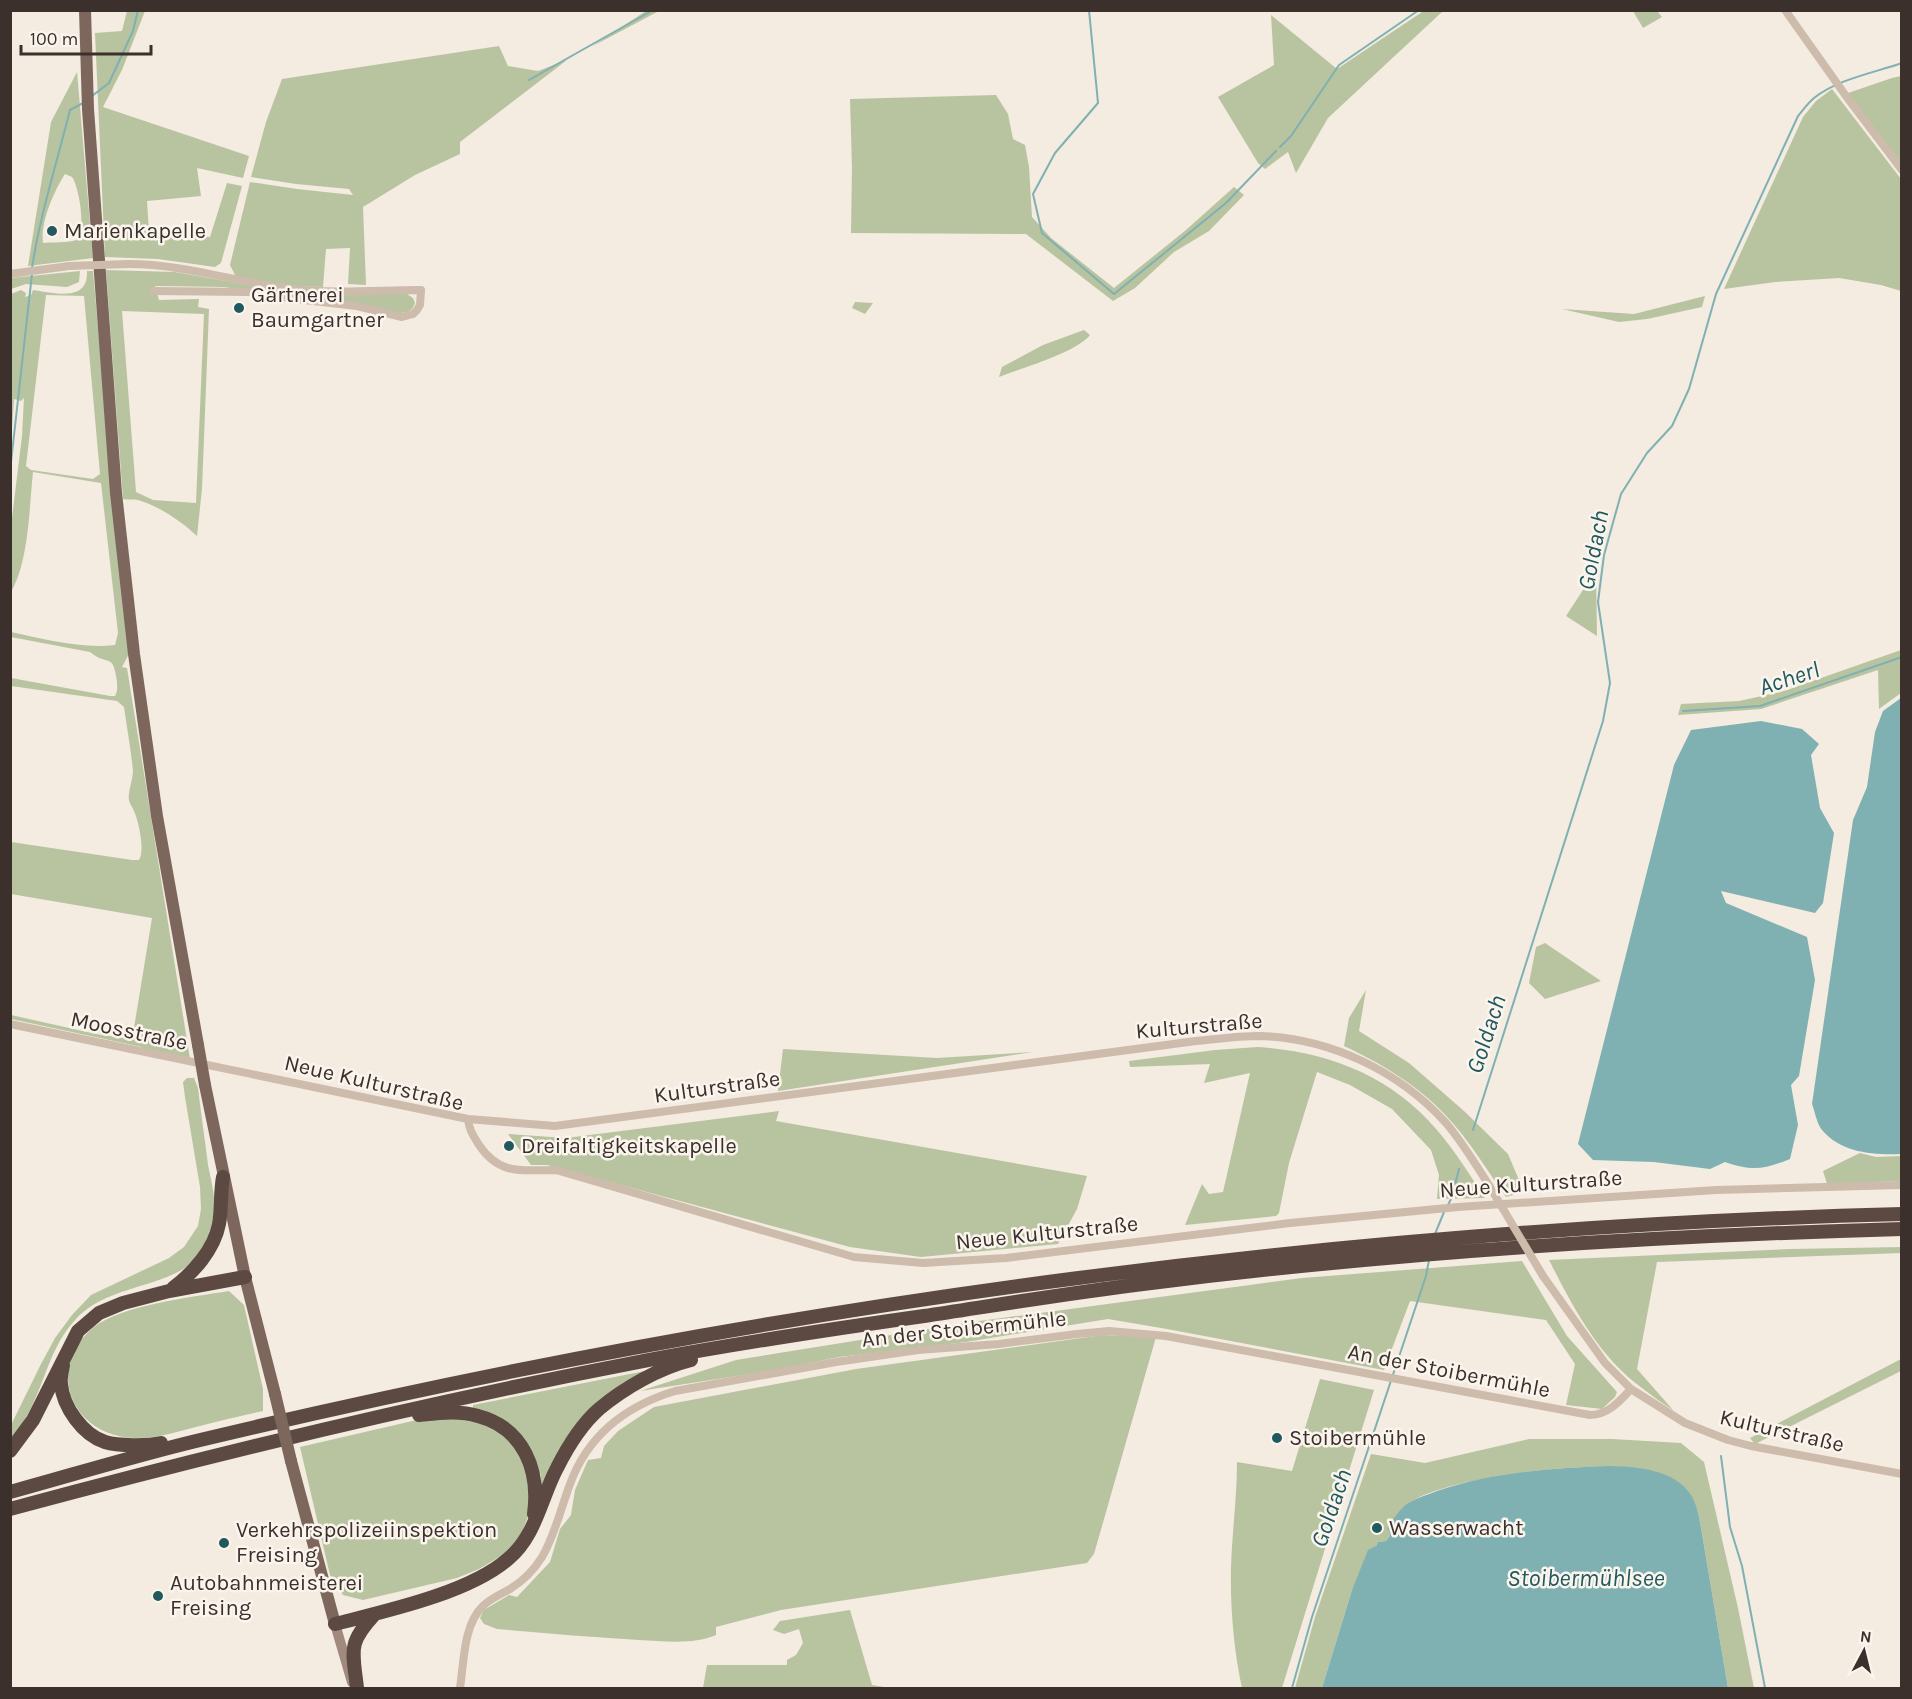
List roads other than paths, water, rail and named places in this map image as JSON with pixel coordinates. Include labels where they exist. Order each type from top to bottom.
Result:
[{"type":"highway","points":[[169,1291],[185,1279],[207,1252],[214,1239],[219,1225],[223,1177]]},
{"type":"highway","points":[[10,1492],[193,1442],[472,1378],[668,1340],[861,1308],[1140,1269],[1440,1238],[1699,1221],[1902,1214]]},
{"type":"highway","points":[[10,1509],[390,1413],[588,1372],[888,1321],[1142,1284],[1440,1254],[1688,1237],[1902,1229]]},
{"type":"highway","points":[[10,1451],[33,1420],[63,1356],[78,1331],[99,1314],[123,1303],[169,1291],[245,1277]]},
{"type":"highway","points":[[335,1624],[445,1593],[479,1579],[508,1559],[522,1544],[539,1514],[556,1469],[574,1439],[599,1410],[659,1370],[688,1361],[729,1354],[743,1344]]},
{"type":"highway","points":[[63,1356],[61,1384],[67,1408],[83,1428],[104,1442],[148,1446],[176,1440],[193,1442]]},
{"type":"highway","points":[[390,1413],[410,1416],[439,1413],[467,1414],[491,1421],[510,1433],[526,1452],[532,1468],[536,1487],[532,1525]]},
{"type":"highway","points":[[355,1689],[353,1657],[355,1641],[363,1627],[376,1614]]},
{"type":"main road","points":[[85,10],[88,109],[116,493],[133,643],[157,816],[205,1085],[245,1277],[291,1461],[355,1689]]},
{"type":"street","points":[[1785,10],[1902,170]]},
{"type":"street","points":[[10,274],[69,266],[129,264],[189,269],[272,286],[312,291],[421,290],[420,305],[417,310],[413,314],[402,316],[357,306],[249,292],[153,291]]},
{"type":"street","name":"Moosstraße","points":[[10,1024],[239,1073]]},
{"type":"street","name":"Kulturstraße","points":[[468,1119],[555,1126],[1223,1038],[1260,1036],[1296,1040],[1332,1048],[1360,1059],[1398,1081],[1416,1094],[1446,1124],[1490,1187],[1543,1276],[1605,1363],[1631,1389],[1685,1423],[1728,1440],[1902,1474]]},
{"type":"street","name":"Neue Kulturstraße","points":[[239,1073],[468,1119],[469,1128],[487,1156],[507,1168],[564,1172],[843,1254],[923,1263],[1006,1258],[1290,1223],[1458,1207],[1716,1190],[1902,1185]]},
{"type":"street","name":"An der Stoibermühle","points":[[460,1689],[467,1641],[476,1614],[489,1601],[526,1577],[542,1558],[571,1481],[588,1449],[621,1416],[651,1398],[682,1390],[866,1357],[1109,1331],[1166,1336],[1590,1414],[1601,1414],[1607,1411],[1631,1389]]},
{"type":"water","points":[[1901,698],[1901,1154],[1880,1154],[1848,1148],[1830,1138],[1820,1127],[1812,1104],[1853,820],[1867,787],[1875,732],[1883,711]]},
{"type":"water","points":[[1761,721],[1802,729],[1819,744],[1811,755],[1820,808],[1834,833],[1823,903],[1815,913],[1721,891],[1726,903],[1807,937],[1815,980],[1799,1076],[1791,1085],[1798,1125],[1790,1159],[1757,1168],[1725,1162],[1710,1169],[1654,1162],[1593,1160],[1578,1144],[1674,765],[1691,730]]},
{"type":"water","name":"Stoibermühlsee","points":[[1610,1466],[1655,1471],[1684,1486],[1693,1498],[1700,1522],[1728,1688],[1322,1688],[1352,1590],[1368,1550],[1376,1546],[1378,1542],[1386,1541],[1390,1536],[1387,1528],[1407,1504],[1437,1491],[1479,1479],[1544,1470]]},
{"type":"waterway","points":[[92,96],[109,83],[133,31],[138,10]]},
{"type":"waterway","points":[[529,80],[653,10]]},
{"type":"waterway","points":[[1089,10],[1098,103],[1055,153],[1033,194],[1042,233],[1114,294],[1226,203],[1276,151]]},
{"type":"waterway","points":[[1280,147],[1291,136],[1339,65],[1419,10]]},
{"type":"waterway","name":"Goldach","points":[[1473,1130],[1603,721],[1610,683],[1598,602],[1604,555],[1621,494],[1647,453],[1672,426],[1689,389],[1716,294],[1798,116],[1823,91],[1856,77],[1902,63]]},
{"type":"waterway","points":[[32,268],[44,208],[70,110],[83,103]]},
{"type":"waterway","points":[[10,471],[32,274]]},
{"type":"waterway","name":"Acherl","points":[[1683,711],[1760,706],[1902,657]]},
{"type":"waterway","name":"Goldach","points":[[1447,1207],[1459,1169]]},
{"type":"waterway","name":"Goldach","points":[[1435,1234],[1444,1212]]},
{"type":"waterway","name":"Goldach","points":[[1292,1688],[1312,1617],[1426,1276],[1429,1260]]},
{"type":"waterway","points":[[1721,1456],[1730,1527],[1742,1566],[1765,1688]]},
{"type":"place","name":"Marienkapelle","points":[[52,231]]},
{"type":"place","name":"Gärtnerei Baumgartner","points":[[239,308]]},
{"type":"place","name":"Dreifaltigkeitskapelle","points":[[509,1146]]},
{"type":"place","name":"Stoibermühle","points":[[1277,1438]]},
{"type":"place","name":"Wasserwacht","points":[[1377,1528]]},
{"type":"place","name":"Verkehrspolizeiinspektion Freising","points":[[224,1543]]},
{"type":"place","name":"Autobahnmeisterei Freising","points":[[158,1596]]}]
